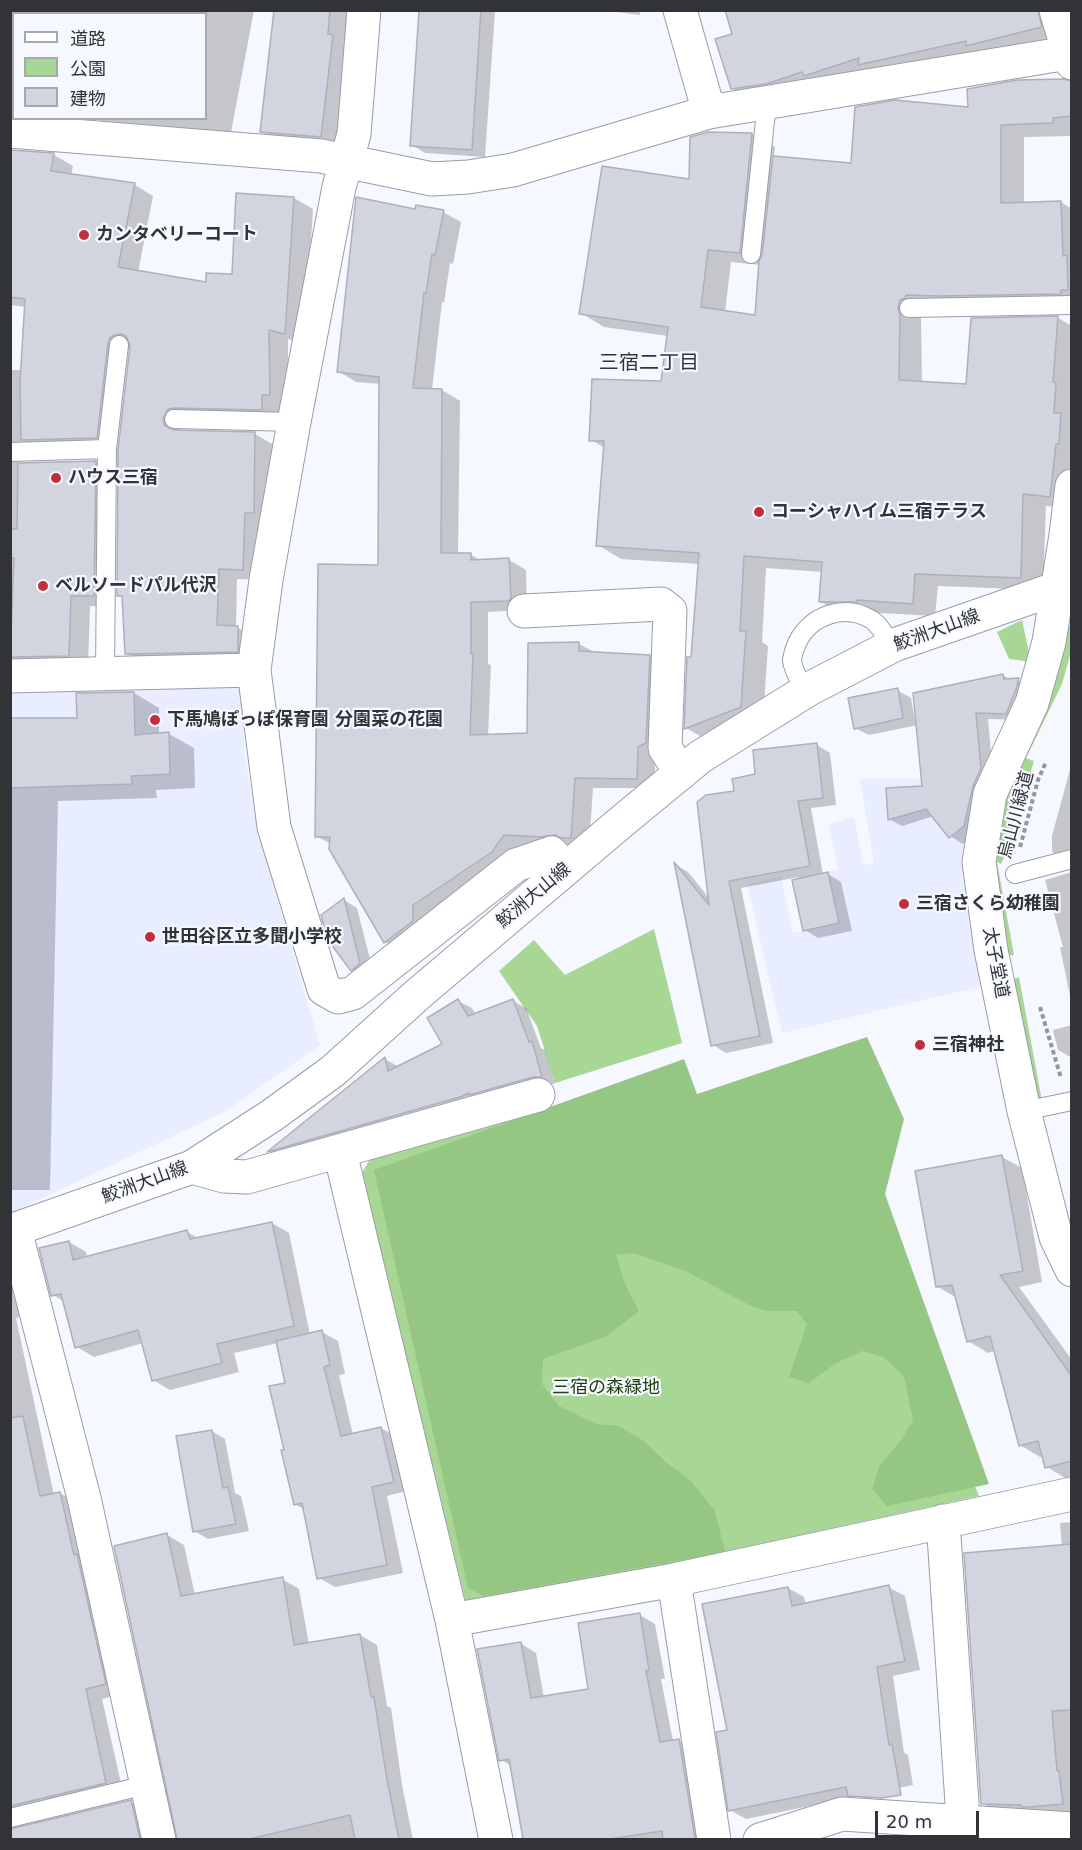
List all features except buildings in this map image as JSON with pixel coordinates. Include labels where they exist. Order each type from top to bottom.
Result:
[{"type":"street","points":[[364,10],[354,134],[339,187],[294,422],[266,580],[255,670],[274,827],[324,989],[338,997],[352,993],[516,865],[550,853],[566,868]]},
{"type":"street","points":[[680,10],[709,112]]},
{"type":"street","points":[[10,131],[73,128],[321,156],[432,179],[468,177],[513,170],[709,112],[1070,58],[1056,10]]},
{"type":"street","name":"太子堂道","points":[[1071,486],[1064,585],[1032,703],[990,794],[980,862],[991,950],[1024,1111],[1056,1237],[1071,1270]]},
{"type":"street","name":"鮫洲大山線","points":[[13,1231],[192,1167],[271,1116],[333,1071],[417,995],[700,757],[805,691],[891,646],[1064,585]]},
{"type":"street","points":[[524,611],[661,604],[670,611],[664,748],[681,773]]},
{"type":"street","points":[[10,676],[255,670]]},
{"type":"street","points":[[192,1167],[224,1176],[247,1177],[538,1095]]},
{"type":"street","points":[[340,1152],[452,1620],[496,1839]]},
{"type":"street","points":[[13,1231],[84,1498],[159,1839]]},
{"type":"street","points":[[452,1620],[674,1580],[1071,1494]]},
{"type":"street","points":[[943,1521],[962,1803],[961,1822]]},
{"type":"street","points":[[674,1580],[714,1839]]},
{"type":"street","points":[[760,1839],[842,1814],[1071,1829]]},
{"type":"lane","points":[[751,254],[767,102]]},
{"type":"lane","points":[[909,308],[1071,304]]},
{"type":"lane","points":[[105,674],[107,449],[119,345]]},
{"type":"lane","points":[[174,419],[294,422]]},
{"type":"lane","points":[[10,452],[107,449]]},
{"type":"lane","points":[[805,691],[792,662],[795,646],[803,631],[812,621],[843,612],[860,615],[872,620],[880,627],[891,646]]},
{"type":"lane","points":[[1015,874],[1071,859]]},
{"type":"lane","points":[[1024,1111],[1068,1102]]},
{"type":"lane","points":[[10,1818],[146,1785]]},
{"type":"path","name":"烏山川緑道","points":[[1015,874],[1022,835],[1047,759]]},
{"type":"path","points":[[1038,1000],[1068,1102]]},
{"type":"shaded area","name":"世田谷区立多聞小学校","points":[[234,682],[243,690],[244,749],[257,829],[320,1045],[226,1111],[11,1213],[10,690]]},
{"type":"shaded area","name":"三宿さくら幼稚園","points":[[982,778],[987,985],[782,1033],[747,885],[781,876],[793,933],[839,923],[828,872],[838,869],[829,824],[854,817],[863,865],[874,863],[860,779]]},
{"type":"green space","points":[[1022,620],[1031,662],[1009,659],[997,632]]},
{"type":"green space","points":[[1069,626],[1071,627],[1071,652],[1062,684],[1026,758],[1034,761],[1026,787],[1013,812],[1013,838],[1001,864],[997,862],[1014,955],[1001,956],[988,865],[997,810],[1056,673]]},
{"type":"green space","points":[[654,929],[682,1043],[555,1083],[537,1026],[499,971],[534,940],[565,975]]},
{"type":"green space","points":[[1019,977],[1042,1101],[1029,1103],[1007,982]]},
{"type":"green space","name":"三宿の森緑地","points":[[867,1037],[904,1119],[885,1194],[989,1484],[887,1506],[872,1489],[879,1467],[913,1421],[904,1376],[883,1357],[862,1351],[836,1363],[809,1383],[789,1377],[807,1324],[797,1311],[766,1311],[749,1305],[686,1271],[633,1253],[616,1255],[625,1284],[639,1311],[605,1337],[543,1359],[542,1384],[559,1406],[596,1424],[619,1426],[644,1441],[667,1463],[690,1480],[715,1511],[725,1552],[484,1596],[468,1588],[374,1170],[684,1059],[697,1094]]},
{"type":"green space","name":"三宿の森緑地","points":[[521,1111],[581,1155],[852,1180],[979,1496],[477,1606],[465,1599],[361,1174],[372,1156]]},
{"type":"place","name":"カンタベリーコート","points":[[84,235]]},
{"type":"place","name":"ハウス三宿","points":[[56,478]]},
{"type":"place","name":"コーシャハイム三宿テラス","points":[[759,512]]},
{"type":"place","name":"ベルソードパル代沢","points":[[43,586]]},
{"type":"place","name":"下馬鳩ぽっぽ保育園 分園菜の花園","points":[[155,720]]},
{"type":"place","name":"三宿さくら幼稚園","points":[[904,904]]},
{"type":"place","name":"世田谷区立多聞小学校","points":[[150,937]]},
{"type":"place","name":"三宿神社","points":[[920,1045]]},
{"type":"district","name":"三宿二丁目","points":[[649,364]]}]
